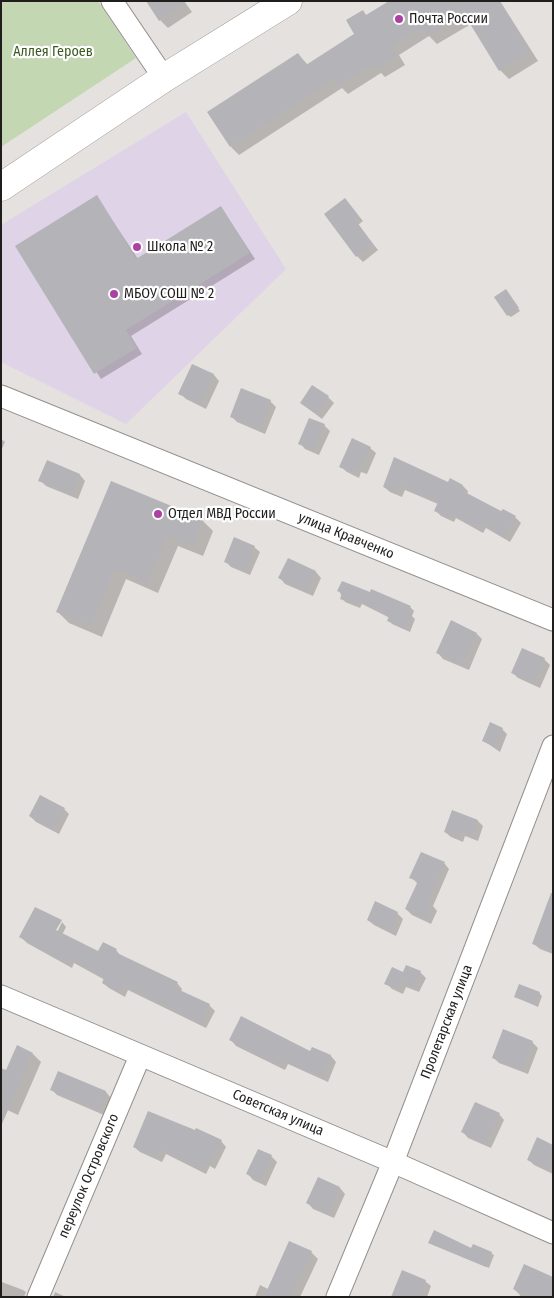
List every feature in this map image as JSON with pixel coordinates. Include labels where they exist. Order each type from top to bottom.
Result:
[{"type":"main road","points":[[1,187],[164,78],[288,1]]},
{"type":"street","points":[[112,1],[164,78]]},
{"type":"street","name":"улица Кравченко","points":[[1,396],[553,620]]},
{"type":"street","name":"Пролетарская улица","points":[[337,1297],[393,1162],[553,746]]},
{"type":"street","name":"Советская улица","points":[[1,996],[393,1162],[553,1233]]},
{"type":"street","name":"переулок Островского","points":[[38,1297],[140,1056]]},
{"type":"shaded area","name":"Школа № 2","points":[[186,112],[286,269],[126,424],[1,362],[1,225]]},
{"type":"green space","name":"Аллея Героев","points":[[1,1],[98,1],[136,58],[1,147]]},
{"type":"building","points":[[146,1],[187,1],[159,21]]},
{"type":"building","points":[[389,1],[498,1],[530,52],[499,71],[464,14],[427,36],[422,27],[391,46],[397,56],[376,69],[373,64],[338,86],[334,79],[230,147],[207,112],[298,53],[306,65],[354,34],[346,20],[363,10],[366,15]]},
{"type":"building","name":"МБОУ СОШ № 2","points":[[97,195],[136,259],[221,206],[250,253],[126,330],[137,348],[94,374],[15,246]]},
{"type":"building","points":[[345,198],[358,215],[354,218],[373,244],[356,257],[324,214]]},
{"type":"building","points":[[506,289],[519,308],[507,316],[494,297]]},
{"type":"building","points":[[192,364],[214,374],[201,404],[178,394]]},
{"type":"building","points":[[312,385],[329,396],[316,414],[300,403]]},
{"type":"building","points":[[241,388],[271,400],[260,429],[230,417]]},
{"type":"building","points":[[309,418],[325,424],[314,450],[298,444]]},
{"type":"building","points":[[352,438],[371,447],[361,469],[356,467],[353,473],[339,467]]},
{"type":"building","points":[[394,457],[448,482],[450,478],[463,485],[461,490],[501,511],[503,509],[516,516],[504,537],[480,523],[477,528],[450,513],[448,517],[434,511],[438,502],[399,485],[397,492],[383,487]]},
{"type":"building","points":[[47,460],[80,474],[72,494],[38,481]]},
{"type":"building","points":[[111,481],[203,519],[192,546],[167,536],[147,583],[115,569],[91,626],[56,612]]},
{"type":"building","points":[[234,537],[255,546],[245,571],[224,562]]},
{"type":"building","points":[[288,558],[316,571],[307,592],[278,578]]},
{"type":"building","points":[[342,581],[370,592],[371,589],[411,606],[408,613],[412,615],[406,629],[387,621],[389,616],[358,601],[356,605],[340,599],[342,593],[337,591]]},
{"type":"building","points":[[451,620],[477,633],[463,665],[436,653]]},
{"type":"building","points":[[522,648],[545,658],[534,683],[511,673]]},
{"type":"building","points":[[490,722],[503,728],[495,747],[482,741]]},
{"type":"building","points":[[40,795],[65,808],[53,829],[29,816]]},
{"type":"building","points":[[452,810],[478,820],[472,836],[460,831],[457,837],[444,832]]},
{"type":"building","points":[[421,852],[445,862],[427,902],[432,904],[425,919],[405,909],[418,881],[409,878]]},
{"type":"building","points":[[551,893],[553,893],[553,951],[532,944]]},
{"type":"building","points":[[375,901],[398,912],[390,932],[367,920]]},
{"type":"building","points":[[35,907],[62,920],[56,930],[98,951],[103,942],[117,949],[115,952],[178,982],[175,988],[210,1004],[201,1023],[123,985],[119,992],[102,983],[104,978],[69,958],[66,964],[19,937]]},
{"type":"building","points":[[406,965],[421,971],[414,988],[400,982],[397,989],[384,984],[392,967],[403,972]]},
{"type":"building","points":[[519,984],[540,992],[535,1005],[514,997]]},
{"type":"building","points":[[241,1016],[310,1051],[312,1047],[331,1055],[322,1077],[282,1060],[279,1065],[229,1040]]},
{"type":"building","points":[[503,1029],[533,1041],[522,1070],[492,1058]]},
{"type":"building","points":[[17,1045],[33,1053],[1,1126],[1,1068],[6,1070]]},
{"type":"building","points":[[58,1071],[106,1091],[99,1110],[50,1090]]},
{"type":"building","points":[[475,1102],[500,1113],[485,1144],[461,1132]]},
{"type":"building","points":[[148,1111],[195,1130],[196,1128],[222,1140],[209,1164],[204,1162],[201,1169],[160,1149],[157,1157],[133,1147]]},
{"type":"building","points":[[537,1137],[553,1145],[553,1160],[548,1170],[527,1160]]},
{"type":"building","points":[[258,1149],[272,1155],[261,1181],[246,1174]]},
{"type":"building","points":[[318,1177],[340,1187],[328,1214],[306,1203]]},
{"type":"building","points":[[434,1230],[471,1248],[473,1244],[492,1252],[486,1267],[428,1243]]},
{"type":"building","points":[[289,1241],[312,1251],[290,1297],[264,1297]]},
{"type":"building","points":[[524,1264],[553,1277],[553,1297],[530,1297],[513,1289]]},
{"type":"building","points":[[402,1270],[426,1280],[419,1297],[391,1297]]},
{"type":"place","name":"Почта России","points":[[399,19]]},
{"type":"place","name":"Школа № 2","points":[[137,247]]},
{"type":"place","name":"МБОУ СОШ № 2","points":[[114,294]]},
{"type":"place","name":"Отдел МВД России","points":[[158,514]]}]
